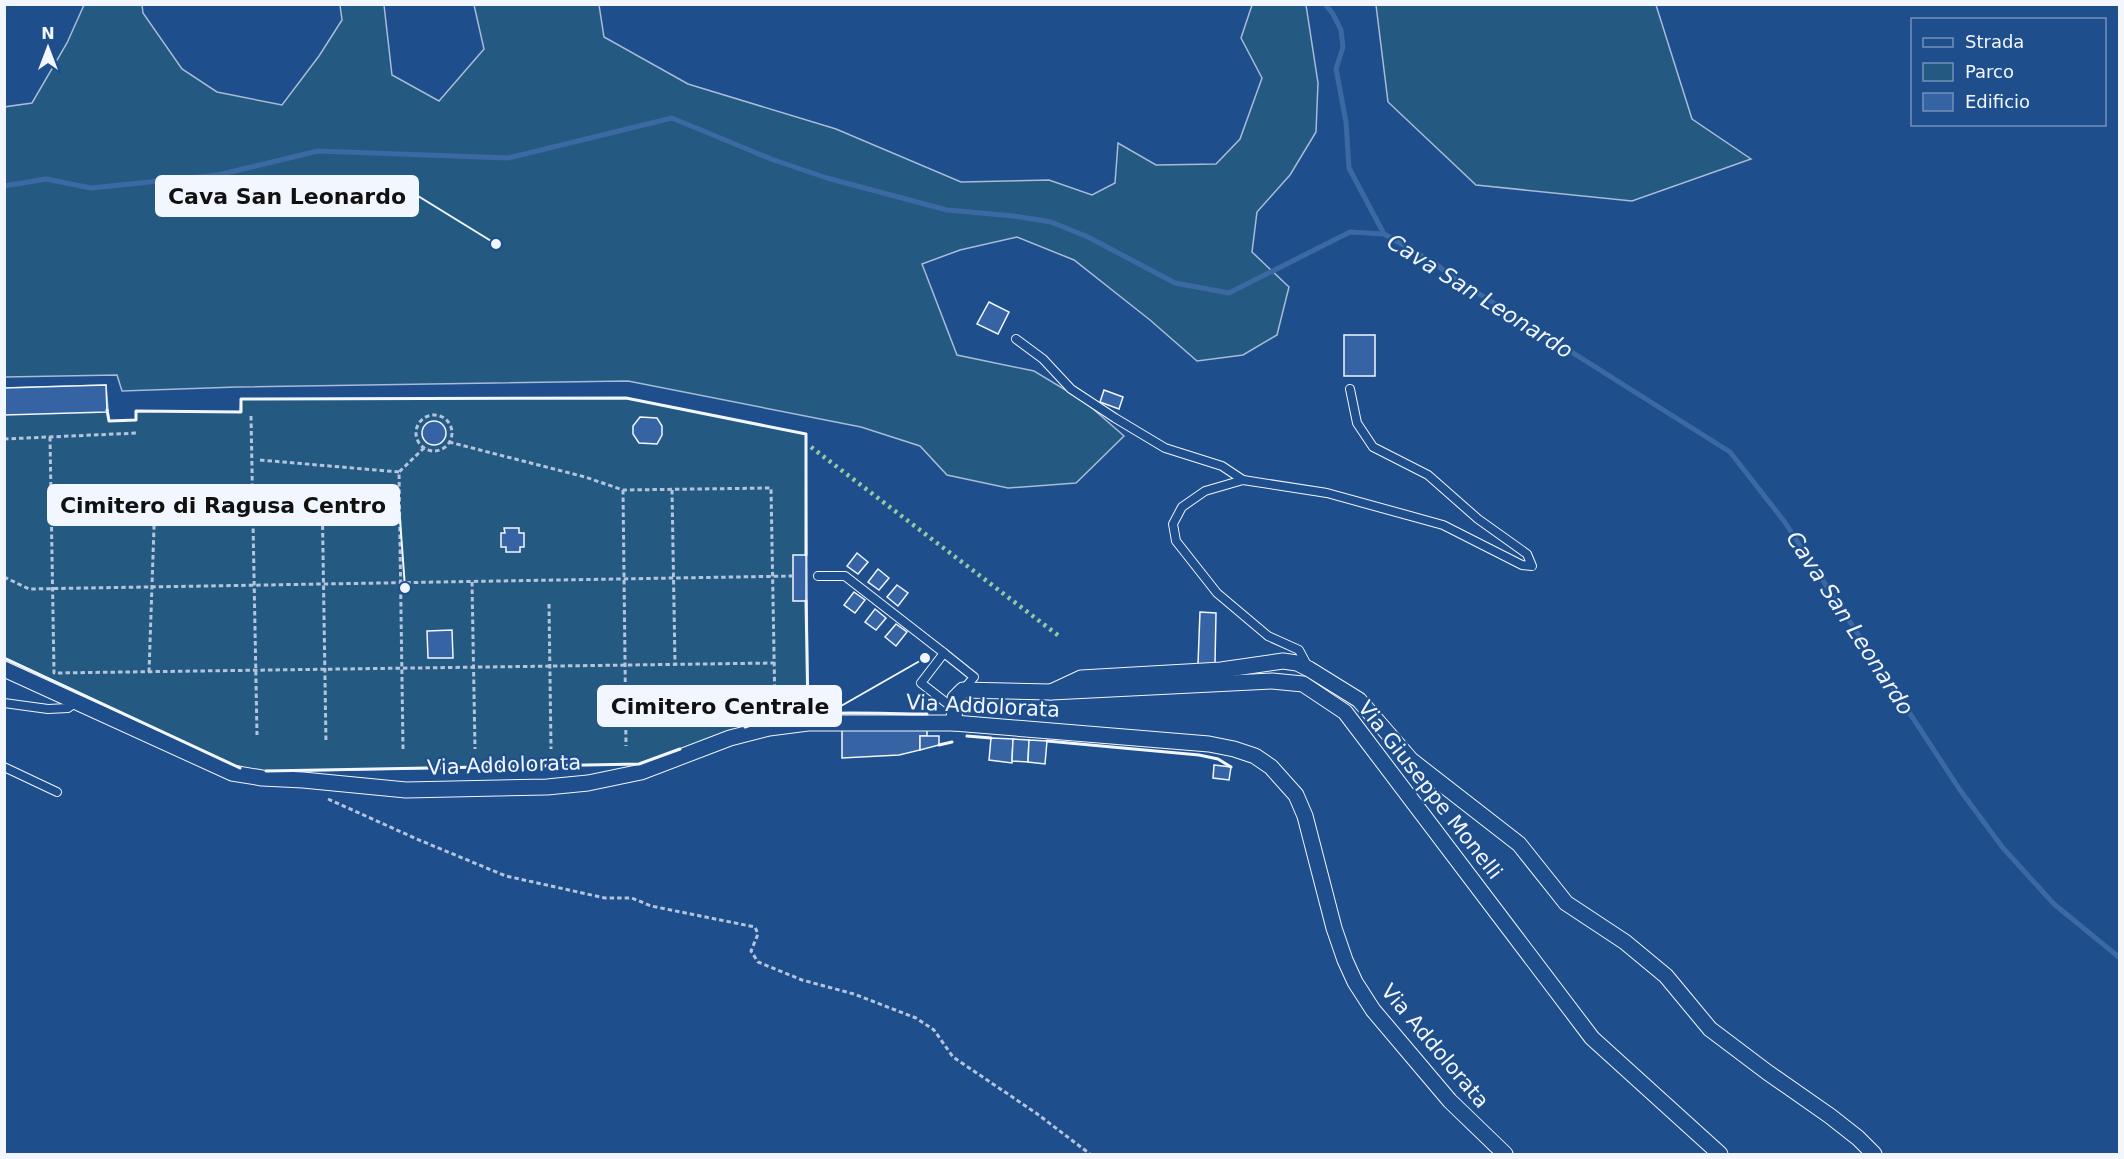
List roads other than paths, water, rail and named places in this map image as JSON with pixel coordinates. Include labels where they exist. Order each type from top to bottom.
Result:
[{"type":"street","points":[[1051,692],[1081,678],[1221,670],[1283,661],[1297,663],[1309,669],[1359,700],[1411,760],[1519,844],[1566,903],[1625,942],[1666,976],[1710,1029],[1830,1116],[1858,1138],[1874,1155]]},
{"type":"street","name":"Via Addolorata","points":[[4,669],[232,773],[262,778],[406,790],[547,788],[588,783],[642,772],[730,738],[769,728],[808,723],[954,716],[1209,744],[1234,749],[1255,756],[1270,767],[1296,795],[1305,816],[1334,928],[1345,960],[1373,1011],[1450,1101],[1504,1155]]},
{"type":"street","name":"Via Giuseppe Monelli","points":[[963,690],[1051,692],[1272,681],[1303,684],[1324,696],[1345,712],[1592,1038],[1720,1155]]},
{"type":"street","points":[[954,716],[957,695],[963,690]]},
{"type":"lane","points":[[1016,339],[1043,359],[1071,388],[1115,418],[1165,448],[1222,465],[1243,480]]},
{"type":"lane","points":[[1309,669],[1299,650],[1268,636],[1217,593],[1176,541],[1173,524],[1182,507],[1205,491],[1243,480],[1327,494],[1443,525],[1522,565],[1532,566],[1527,554],[1478,519],[1428,475],[1373,447],[1357,423],[1350,389]]},
{"type":"lane","points":[[818,576],[845,576],[944,653],[974,677],[963,690]]},
{"type":"lane","points":[[944,653],[921,683],[954,716]]},
{"type":"lane","points":[[4,703],[48,709],[69,708],[78,701]]},
{"type":"lane","points":[[4,767],[57,792]]},
{"type":"waterway","points":[[1325,4],[1341,30],[1343,47],[1336,69],[1346,122],[1349,168],[1384,234]]},
{"type":"waterway","name":"Cava San Leonardo","points":[[4,186],[46,179],[91,188],[218,175],[318,151],[508,158],[672,118],[771,159],[827,178],[947,210],[1051,222],[1088,237],[1175,283],[1229,293],[1350,232],[1384,234],[1436,264],[1451,276],[1730,452],[1784,521],[1960,790],[2003,848],[2054,904],[2120,958]]},
{"type":"place","name":"Cava San Leonardo","points":[[496,244]]},
{"type":"place","name":"Cimitero di Ragusa Centro","points":[[405,588]]},
{"type":"place","name":"Cimitero Centrale","points":[[925,658]]}]
